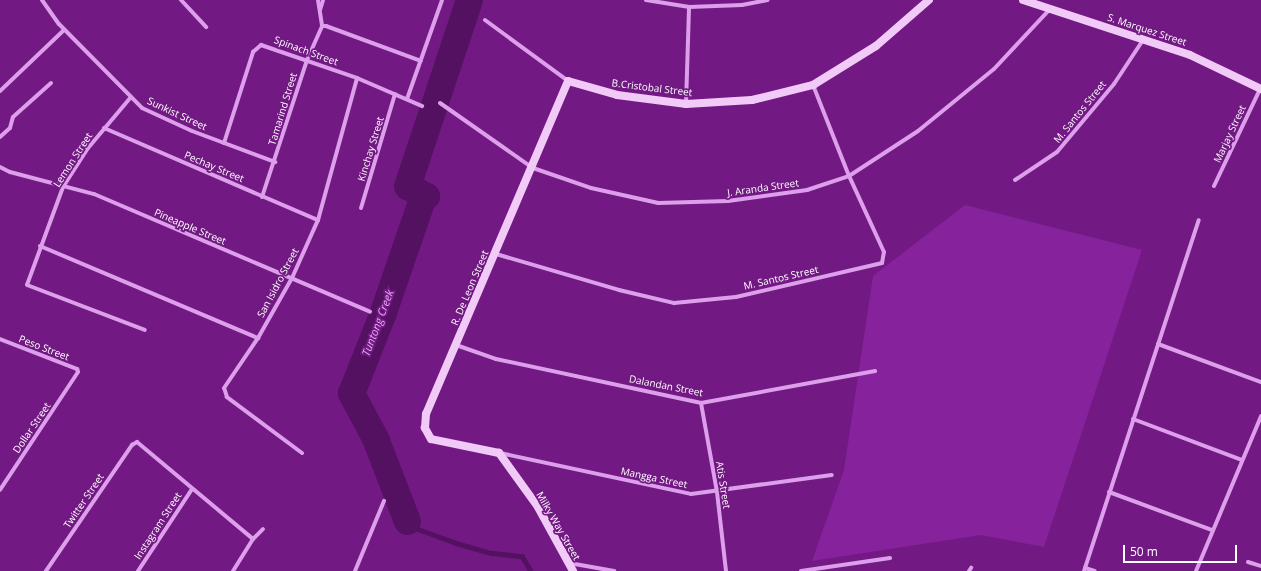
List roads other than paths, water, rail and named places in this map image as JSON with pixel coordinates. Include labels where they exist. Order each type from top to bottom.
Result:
[{"type":"street","name":"Sunkist Street","points":[[42,0],[64,30],[142,108],[224,143],[275,162]]},
{"type":"street","points":[[181,0],[206,27]]},
{"type":"street","points":[[318,0],[322,26],[326,26],[421,61]]},
{"type":"street","points":[[320,10],[323,0]]},
{"type":"street","points":[[407,99],[442,0]]},
{"type":"street","points":[[646,0],[689,7],[742,5],[768,0]]},
{"type":"street","name":"B.Cristobal Street","points":[[485,20],[568,81],[617,95],[686,104],[752,100],[813,85],[876,46],[929,0]]},
{"type":"street","name":"S. Marquez Street","points":[[1024,0],[1190,55],[1261,89]]},
{"type":"street","points":[[686,104],[689,7]]},
{"type":"street","name":"J. Aranda Street","points":[[440,103],[532,168],[591,188],[658,203],[728,201],[806,190],[849,176],[918,131],[960,99],[994,69],[1051,9]]},
{"type":"street","name":"Tamarind Street","points":[[262,197],[275,162],[307,60],[322,26]]},
{"type":"street","points":[[0,91],[64,30]]},
{"type":"street","name":"M. Santos Street","points":[[1015,180],[1057,152],[1114,84],[1143,40]]},
{"type":"street","name":"Spinach Street","points":[[224,143],[255,49],[267,45],[357,78],[422,106]]},
{"type":"street","name":"San Isidro Street","points":[[302,453],[224,393],[226,383],[258,338],[292,278],[318,220],[357,78]]},
{"type":"street","name":"R. De Leon Street","points":[[499,453],[431,439],[425,428],[426,414],[496,254],[568,81]]},
{"type":"street","points":[[0,137],[10,128],[13,118],[51,83]]},
{"type":"street","name":"M. Santos Street","points":[[496,254],[620,290],[674,303],[736,297],[882,263],[884,252],[849,176],[813,85]]},
{"type":"street","name":"Marjay Street","points":[[1214,186],[1261,89]]},
{"type":"street","name":"Kinchay Street","points":[[361,208],[395,94]]},
{"type":"street","name":"Lemon Street","points":[[131,97],[104,128],[63,187],[40,246],[27,285],[145,330]]},
{"type":"street","name":"Pechay Street","points":[[104,128],[318,220]]},
{"type":"street","name":"Pineapple Street","points":[[0,167],[63,187],[94,194],[370,312]]},
{"type":"street","points":[[1095,571],[1084,569],[1199,220]]},
{"type":"street","points":[[40,246],[258,338]]},
{"type":"street","name":"Peso Street","points":[[0,339],[77,369],[78,374]]},
{"type":"street","points":[[1158,344],[1261,382]]},
{"type":"street","name":"Dalandan Street","points":[[456,345],[496,360],[701,403],[875,371]]},
{"type":"street","name":"Dollar Street","points":[[0,490],[78,374]]},
{"type":"street","name":"Atis Street","points":[[701,403],[717,492],[726,571]]},
{"type":"street","points":[[1196,571],[1261,416]]},
{"type":"street","points":[[1133,419],[1242,460]]},
{"type":"street","name":"Twitter Street","points":[[46,571],[137,442],[192,489]]},
{"type":"street","name":"Mangga Street","points":[[499,453],[691,494],[717,492],[832,475]]},
{"type":"street","name":"Milky Way Street","points":[[499,453],[538,507],[572,571]]},
{"type":"street","points":[[192,489],[253,539]]},
{"type":"street","name":"Instagram Street","points":[[138,571],[192,489]]},
{"type":"street","points":[[1109,492],[1212,530]]},
{"type":"street","points":[[357,571],[384,501]]},
{"type":"street","points":[[233,571],[253,539],[263,529]]},
{"type":"street","points":[[801,571],[890,558]]},
{"type":"street","points":[[568,562],[614,571]]},
{"type":"street","points":[[1248,562],[1261,566]]},
{"type":"waterway","name":"Tuntong Creek","points":[[407,521],[375,438],[351,393],[383,312],[422,199],[426,196],[407,186],[469,0]]},
{"type":"waterway","name":"Tuntong Creek","points":[[407,521],[418,529],[456,543],[492,553],[522,556],[531,571]]}]
